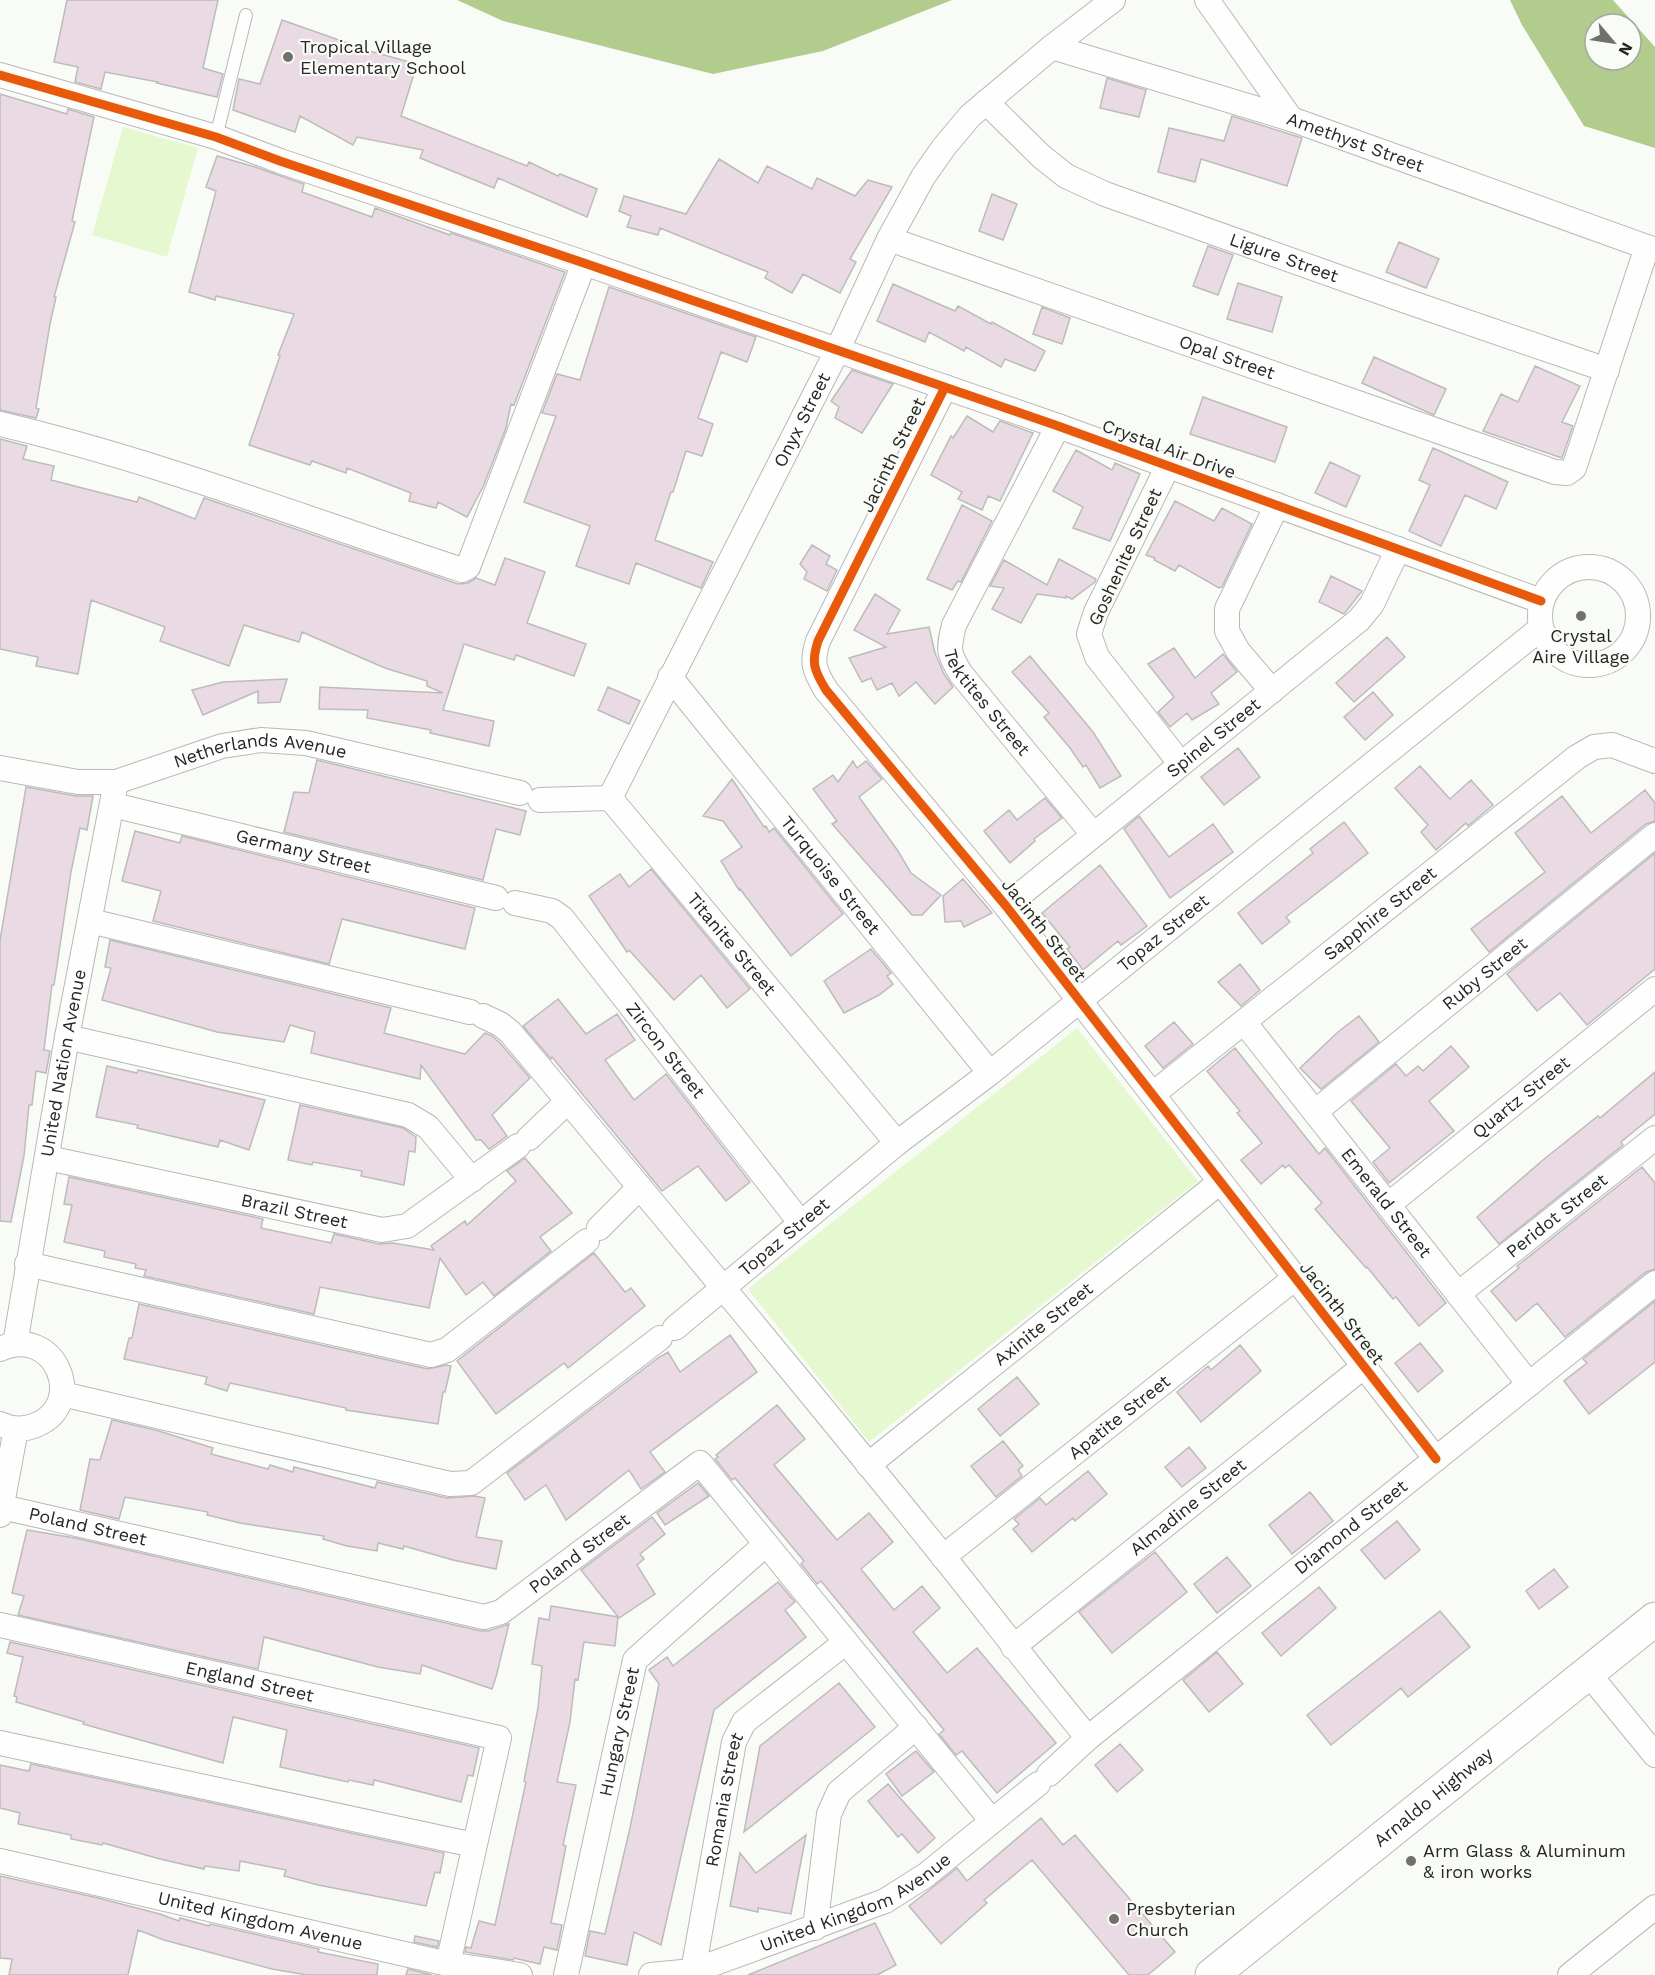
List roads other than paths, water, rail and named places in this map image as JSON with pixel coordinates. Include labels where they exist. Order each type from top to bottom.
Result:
[{"type":"main road","name":"Arnaldo Highway","points":[[1212,1975],[1655,1619]]},
{"type":"street","name":"Onyx Street","points":[[610,798],[837,351],[889,239],[923,177],[944,147],[986,102],[1113,0]]},
{"type":"street","points":[[1207,0],[1291,119]]},
{"type":"street","name":"Amethyst Street","points":[[1052,47],[1291,119],[1651,248]]},
{"type":"street","name":"Crystal Air Drive","points":[[0,75],[216,137],[280,161],[1058,426],[1541,601]]},
{"type":"street","name":"Ligure Street","points":[[986,102],[1042,157],[1066,176],[1105,194],[1607,370]]},
{"type":"street","name":"Opal Street","points":[[889,239],[1555,472],[1567,473],[1574,468],[1607,370]]},
{"type":"street","points":[[1607,370],[1651,248]]},
{"type":"street","points":[[0,424],[61,438],[121,456],[462,570],[468,567],[584,263]]},
{"type":"street","name":"Jacinth Street","points":[[945,387],[818,641],[813,659],[817,675],[826,690],[1006,906],[1436,1460]]},
{"type":"street","name":"Tektites Street","points":[[1058,426],[954,626],[949,643],[950,657],[961,674],[1093,834]]},
{"type":"street","name":"Goshenite Street","points":[[1168,466],[1096,612],[1089,634],[1097,657],[1180,763]]},
{"type":"street","points":[[1272,691],[1238,651],[1227,631],[1227,609],[1277,505]]},
{"type":"street","name":"Spinel Street","points":[[1006,906],[1359,620],[1372,604],[1398,549]]},
{"type":"street","points":[[1592,566],[1608,570],[1622,578],[1632,591],[1646,626],[1623,652],[1608,662],[1591,665],[1574,664],[1559,656],[1548,644],[1541,628],[1539,614],[1541,601],[1549,586],[1561,574],[1575,568],[1592,566]]},
{"type":"street","name":"Topaz Street","points":[[62,1394],[450,1484],[471,1483],[668,1333],[897,1143],[990,1073],[1541,628]]},
{"type":"street","name":"Turquoise Street","points":[[670,677],[990,1073]]},
{"type":"street","name":"Netherlands Avenue","points":[[0,768],[78,782],[115,793],[222,746],[261,740],[306,743],[530,797],[610,798]]},
{"type":"street","name":"Sapphire Street","points":[[1153,1094],[1577,757],[1594,747],[1612,745],[1655,761]]},
{"type":"street","name":"Germany Street","points":[[115,793],[506,901]]},
{"type":"street","name":"United Nation Avenue","points":[[7,1346],[27,1264],[48,1158],[67,1036],[115,793]]},
{"type":"street","name":"Titanite Street","points":[[610,798],[897,1143]]},
{"type":"street","name":"Ruby Street","points":[[1315,1112],[1655,835]]},
{"type":"street","name":"Zircon Street","points":[[506,901],[552,910],[562,918],[800,1222]]},
{"type":"street","points":[[90,921],[476,1014],[500,1024],[510,1032],[723,1287],[944,1557],[1013,1647],[1088,1738]]},
{"type":"street","name":"Quartz Street","points":[[1388,1205],[1655,989]]},
{"type":"street","name":"Emerald Street","points":[[1244,1022],[1529,1384]]},
{"type":"street","points":[[67,1036],[408,1115],[428,1127],[472,1180]]},
{"type":"street","name":"Brazil Street","points":[[48,1158],[382,1230],[406,1226],[524,1142],[568,1101]]},
{"type":"street","name":"Peridot Street","points":[[1458,1294],[1655,1138]]},
{"type":"street","name":"Axinite Street","points":[[868,1465],[1220,1182]]},
{"type":"street","points":[[27,1264],[431,1355],[447,1350],[593,1234],[640,1188]]},
{"type":"street","name":"Apatite Street","points":[[944,1557],[1295,1278]]},
{"type":"street","name":"Diamond Street","points":[[1043,1779],[1088,1738],[1655,1283]]},
{"type":"street","points":[[1,1511],[8,1426],[28,1428],[40,1424],[50,1416],[62,1394],[59,1368],[51,1357],[28,1344],[7,1346]]},
{"type":"street","name":"Almadine Street","points":[[1013,1647],[1363,1367]]},
{"type":"street","name":"Poland Street","points":[[1,1511],[484,1617],[501,1612],[700,1463],[992,1821]]},
{"type":"street","name":"Hungary Street","points":[[566,1975],[635,1660],[766,1544]]},
{"type":"street","name":"England Street","points":[[0,1625],[499,1738],[474,1845]]},
{"type":"street","name":"Romania Street","points":[[693,1971],[734,1742],[744,1722],[846,1642]]},
{"type":"street","points":[[1588,1673],[1655,1755]]},
{"type":"street","points":[[815,1928],[829,1814],[839,1792],[916,1727]]},
{"type":"street","points":[[0,1743],[474,1845],[448,1964]]},
{"type":"street","name":"United Kingdom Avenue","points":[[651,1975],[693,1971],[885,1901],[926,1875],[1043,1779]]},
{"type":"street","name":"United Kingdom Avenue","points":[[0,1862],[448,1964],[520,1975]]},
{"type":"street","points":[[1583,1971],[1655,1907]]},
{"type":"lane","points":[[216,137],[246,15]]},
{"type":"place","name":"Tropical Village Elementary School","points":[[288,57]]},
{"type":"place","name":"Crystal Aire Village","points":[[1581,616]]},
{"type":"place","name":"Arm Glass & Aluminum & iron works","points":[[1411,1861]]},
{"type":"place","name":"Presbyterian Church","points":[[1114,1919]]}]
